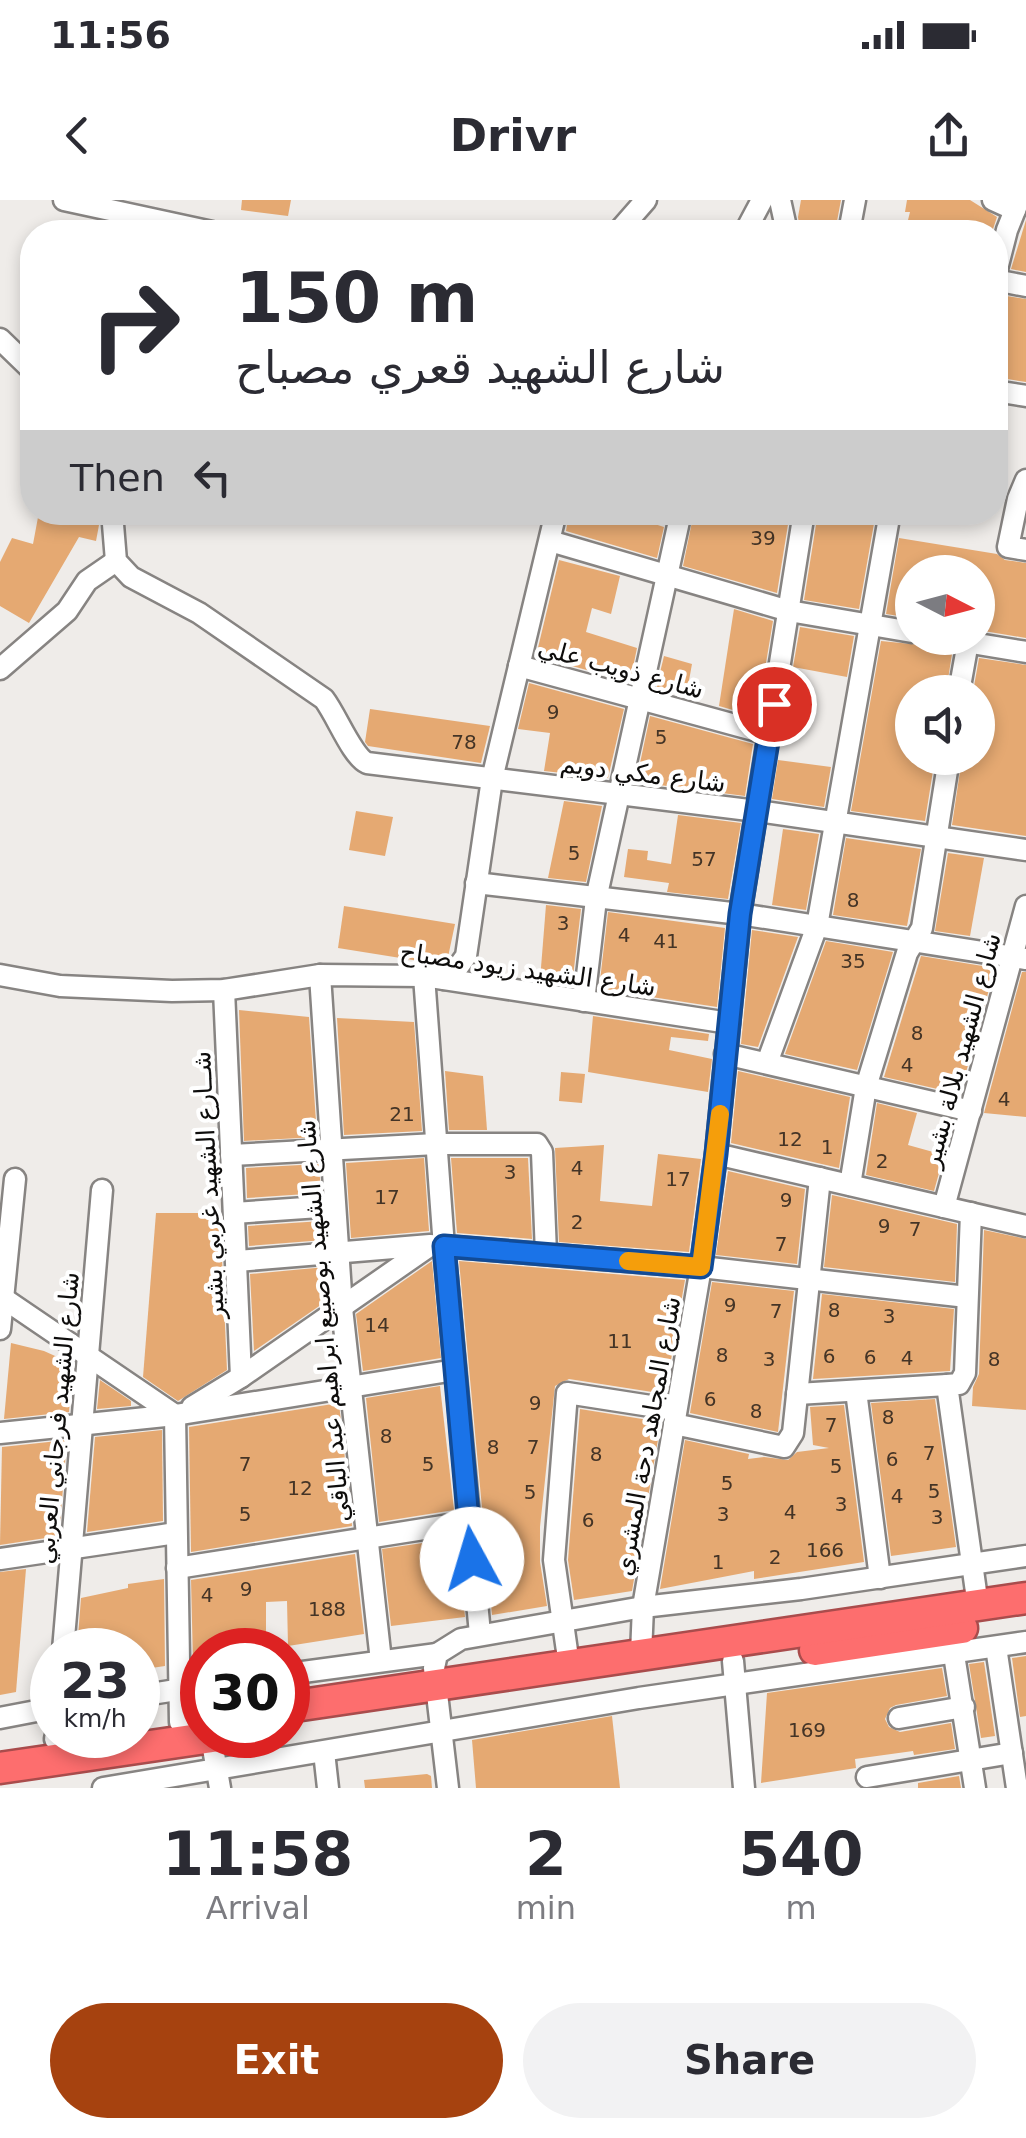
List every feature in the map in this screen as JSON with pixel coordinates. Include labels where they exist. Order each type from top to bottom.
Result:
[{"type":"highway","points":[[310,1707],[439,1706],[569,1666],[641,1654],[950,1632],[978,1606],[1026,1598]]},
{"type":"highway","points":[[310,1723],[734,1673],[1026,1618]]},
{"type":"highway","points":[[0,1768],[180,1733]]},
{"type":"highway","points":[[0,1747],[30,1742]]},
{"type":"street","points":[[64,200],[156,220]]},
{"type":"street","points":[[628,220],[646,200]]},
{"type":"street","points":[[993,200],[1018,205],[1008,237]]},
{"type":"street","points":[[0,338],[20,358]]},
{"type":"street","points":[[1017,549],[1022,489]]},
{"type":"street","points":[[0,669],[67,611],[87,581],[116,561],[113,525]]},
{"type":"street","points":[[480,1634],[455,1370],[437,1246],[434,978],[453,974],[466,956],[492,779],[553,525]]},
{"type":"street","points":[[584,1001],[596,899],[678,525]]},
{"type":"street","name":"شارع المجاهد دحة المشري","points":[[641,1654],[643,1607],[701,1267],[740,914],[802,525]]},
{"type":"street","points":[[767,1064],[817,926],[888,525]]},
{"type":"street","points":[[550,541],[789,612],[895,629]]},
{"type":"street","name":"شارع مكي دويم","points":[[116,561],[131,577],[200,612],[324,699],[360,760],[1026,850]]},
{"type":"street","points":[[995,647],[1026,652]]},
{"type":"street","name":"شارع ذويب علي","points":[[519,666],[768,734]]},
{"type":"street","points":[[850,1185],[866,1087],[907,953],[922,928],[945,775]]},
{"type":"street","points":[[476,883],[740,914],[1019,958]]},
{"type":"street","name":"شارع الشهيد بلالة بشير","points":[[944,1207],[1019,958],[1026,906]]},
{"type":"street","name":"شارع الشهيد زيود مصباح","points":[[0,975],[99,990],[224,990],[320,975],[434,978],[729,1024]]},
{"type":"street","name":"شارع الشهيد بوصبيع ابراهيم عبد الباقي","points":[[320,975],[337,1254],[381,1662]]},
{"type":"street","name":"شــارع الشهيد غربي بشير","points":[[224,990],[241,1377]]},
{"type":"street","points":[[725,1054],[971,1111]]},
{"type":"street","points":[[232,1155],[436,1144],[537,1144],[542,1152],[546,1254]]},
{"type":"street","points":[[716,1154],[1026,1226]]},
{"type":"street","points":[[569,1666],[554,1560],[567,1393],[675,1417],[784,1448],[793,1433],[820,1178]]},
{"type":"street","points":[[0,1329],[14,1180]]},
{"type":"street","name":"شارع الشهيد فرجاني العربي","points":[[65,1628],[102,1190]]},
{"type":"street","points":[[234,1213],[334,1206]]},
{"type":"street","points":[[797,1394],[959,1384],[965,1373],[971,1214]]},
{"type":"street","points":[[175,1415],[241,1377],[437,1246]]},
{"type":"street","points":[[237,1261],[437,1246],[701,1267],[968,1297]]},
{"type":"street","points":[[1,1298],[175,1415]]},
{"type":"street","points":[[0,1433],[175,1415],[455,1370]]},
{"type":"street","points":[[948,1385],[978,1606]]},
{"type":"street","points":[[856,1391],[880,1578]]},
{"type":"street","points":[[160,1692],[179,1689],[175,1415]]},
{"type":"street","points":[[177,1568],[468,1522]]},
{"type":"street","points":[[0,1558],[176,1533]]},
{"type":"street","points":[[310,1671],[437,1654],[461,1639],[562,1620],[1026,1556]]},
{"type":"street","points":[[976,1788],[950,1632],[996,1647],[1026,1642]]},
{"type":"street","points":[[996,1647],[1017,1726],[1012,1753],[1017,1788]]},
{"type":"street","points":[[437,1654],[448,1788]]},
{"type":"street","points":[[734,1673],[744,1788]]},
{"type":"street","points":[[112,1787],[218,1779],[324,1752],[439,1706]]},
{"type":"street","points":[[900,1718],[964,1707]]},
{"type":"street","points":[[0,1718],[30,1712]]},
{"type":"street","points":[[324,1752],[328,1788]]},
{"type":"street","points":[[867,1776],[1012,1753]]},
{"type":"building","points":[[242,200],[291,200],[288,216],[241,210]]},
{"type":"building","points":[[801,200],[841,200],[837,220],[798,217]]},
{"type":"building","points":[[907,200],[970,200],[997,217],[908,220],[910,212],[905,212]]},
{"type":"building","points":[[1026,220],[1026,272],[1011,269]]},
{"type":"building","points":[[1008,296],[1026,299],[1026,382],[1008,379]]},
{"type":"building","points":[[37,525],[99,525],[96,541],[79,537],[29,623],[0,606],[0,562],[12,538],[33,544]]},
{"type":"building","points":[[567,525],[664,527],[657,558],[566,531]]},
{"type":"building","points":[[691,525],[788,525],[777,593],[683,566]]},
{"type":"building","points":[[816,525],[874,525],[859,609],[804,600]]},
{"type":"building","points":[[899,538],[997,554],[1005,560],[1026,563],[1026,638],[995,633],[995,555],[896,555]]},
{"type":"building","points":[[559,560],[620,576],[611,614],[592,608],[586,632],[637,648],[630,682],[536,656]]},
{"type":"building","points":[[895,561],[895,615],[886,614]]},
{"type":"building","points":[[734,609],[773,621],[757,717],[719,706]]},
{"type":"building","points":[[800,627],[854,636],[847,677],[793,667]]},
{"type":"building","points":[[881,641],[895,642],[895,655],[952,655],[949,675],[895,675],[895,775],[932,775],[925,821],[851,811]]},
{"type":"building","points":[[664,656],[692,664],[686,697],[656,689]]},
{"type":"building","points":[[979,658],[1026,665],[1026,836],[952,825],[959,775],[995,775],[995,675],[976,675]]},
{"type":"building","points":[[529,683],[624,709],[608,778],[544,771],[550,733],[518,729]]},
{"type":"building","points":[[370,709],[490,726],[481,763],[368,746],[365,742]]},
{"type":"building","points":[[650,716],[753,744],[745,796],[636,782]]},
{"type":"building","points":[[778,760],[831,767],[824,807],[772,799]]},
{"type":"building","points":[[564,801],[602,806],[586,882],[548,878]]},
{"type":"building","points":[[356,811],[393,817],[385,856],[349,850]]},
{"type":"building","points":[[678,815],[741,823],[728,899],[667,892],[669,883],[624,877],[628,849],[648,851],[647,860],[671,864]]},
{"type":"building","points":[[783,829],[819,834],[806,910],[772,905]]},
{"type":"building","points":[[846,838],[921,849],[907,926],[833,915]]},
{"type":"building","points":[[948,853],[984,858],[970,936],[935,931]]},
{"type":"building","points":[[546,905],[581,909],[572,985],[540,980]]},
{"type":"building","points":[[344,906],[455,924],[448,957],[438,964],[338,948]]},
{"type":"building","points":[[608,912],[725,928],[717,1007],[599,989]]},
{"type":"building","points":[[752,930],[798,937],[758,1047],[741,1044]]},
{"type":"building","points":[[826,941],[893,952],[857,1070],[785,1054]]},
{"type":"building","points":[[921,956],[995,968],[960,1094],[884,1077]]},
{"type":"building","points":[[1022,972],[1026,972],[1026,1117],[984,1113]]},
{"type":"building","points":[[239,1010],[309,1017],[317,1137],[244,1141]]},
{"type":"building","points":[[593,1016],[709,1034],[708,1041],[671,1037],[669,1050],[712,1059],[708,1092],[588,1072]]},
{"type":"building","points":[[337,1018],[414,1022],[422,1131],[344,1135]]},
{"type":"building","points":[[445,1071],[483,1076],[487,1130],[449,1130]]},
{"type":"building","points":[[738,1071],[850,1097],[839,1168],[731,1143]]},
{"type":"building","points":[[561,1072],[585,1074],[582,1103],[559,1101]]},
{"type":"building","points":[[877,1103],[917,1113],[908,1145],[944,1155],[934,1191],[866,1175]]},
{"type":"building","points":[[604,1145],[600,1201],[652,1206],[658,1154],[701,1159],[689,1252],[559,1242],[555,1148]]},
{"type":"building","points":[[424,1158],[429,1231],[351,1238],[346,1163]]},
{"type":"building","points":[[451,1158],[528,1158],[532,1239],[457,1233]]},
{"type":"building","points":[[319,1164],[321,1193],[247,1198],[246,1168]]},
{"type":"building","points":[[728,1171],[805,1189],[797,1264],[716,1255]]},
{"type":"building","points":[[832,1195],[957,1224],[955,1282],[824,1267]]},
{"type":"building","points":[[156,1213],[220,1213],[227,1370],[178,1401],[143,1377]]},
{"type":"building","points":[[322,1221],[324,1240],[249,1246],[248,1226]]},
{"type":"building","points":[[984,1230],[1026,1239],[1026,1410],[972,1406],[973,1387],[979,1374]]},
{"type":"building","points":[[432,1261],[441,1358],[363,1371],[356,1314]]},
{"type":"building","points":[[459,1261],[685,1280],[665,1394],[569,1379],[555,1386],[540,1527],[540,1562],[547,1606],[492,1615]]},
{"type":"building","points":[[326,1267],[328,1300],[254,1351],[250,1274]]},
{"type":"building","points":[[712,1282],[794,1291],[778,1432],[690,1413]]},
{"type":"building","points":[[822,1294],[954,1309],[950,1371],[813,1379]]},
{"type":"building","points":[[11,1343],[44,1351],[73,1364],[69,1412],[4,1419]]},
{"type":"building","points":[[100,1380],[131,1401],[131,1406],[97,1409]]},
{"type":"building","points":[[440,1386],[454,1510],[379,1522],[366,1398]]},
{"type":"building","points":[[935,1399],[956,1547],[891,1556],[871,1403]]},
{"type":"building","points":[[339,1403],[352,1526],[191,1552],[189,1427]]},
{"type":"building","points":[[844,1405],[864,1562],[754,1579],[754,1571],[660,1589],[685,1440],[749,1454],[748,1459],[788,1460],[797,1452],[829,1448],[813,1445],[810,1407]]},
{"type":"building","points":[[580,1409],[661,1422],[632,1591],[574,1600],[568,1560]]},
{"type":"building","points":[[162,1430],[163,1521],[87,1532],[95,1437]]},
{"type":"building","points":[[67,1440],[59,1536],[0,1545],[2,1447]]},
{"type":"building","points":[[457,1538],[465,1617],[391,1626],[382,1549]]},
{"type":"building","points":[[355,1554],[364,1634],[310,1643],[310,1628],[288,1628],[287,1601],[266,1602],[266,1628],[192,1628],[191,1580]]},
{"type":"building","points":[[26,1569],[16,1692],[0,1695],[0,1572]]},
{"type":"building","points":[[164,1579],[165,1666],[160,1667],[160,1628],[79,1628],[81,1598],[128,1588],[128,1584]]},
{"type":"building","points":[[1026,1656],[1026,1716],[1020,1717],[1012,1658]]},
{"type":"building","points":[[984,1662],[995,1736],[981,1738],[969,1664]]},
{"type":"building","points":[[942,1668],[947,1696],[896,1705],[885,1719],[889,1727],[900,1732],[951,1723],[955,1749],[855,1759],[856,1768],[761,1783],[767,1693]]},
{"type":"building","points":[[612,1716],[620,1788],[476,1788],[472,1740]]},
{"type":"building","points":[[431,1776],[432,1788],[365,1788],[364,1780]]},
{"type":"building","points":[[959,1776],[961,1788],[918,1788],[918,1783]]},
{"type":"slow traffic","points":[[628,1261],[701,1267],[720,1114]]},
{"type":"route","points":[[472,1559],[444,1246],[701,1267],[740,914],[774,704]]}]
